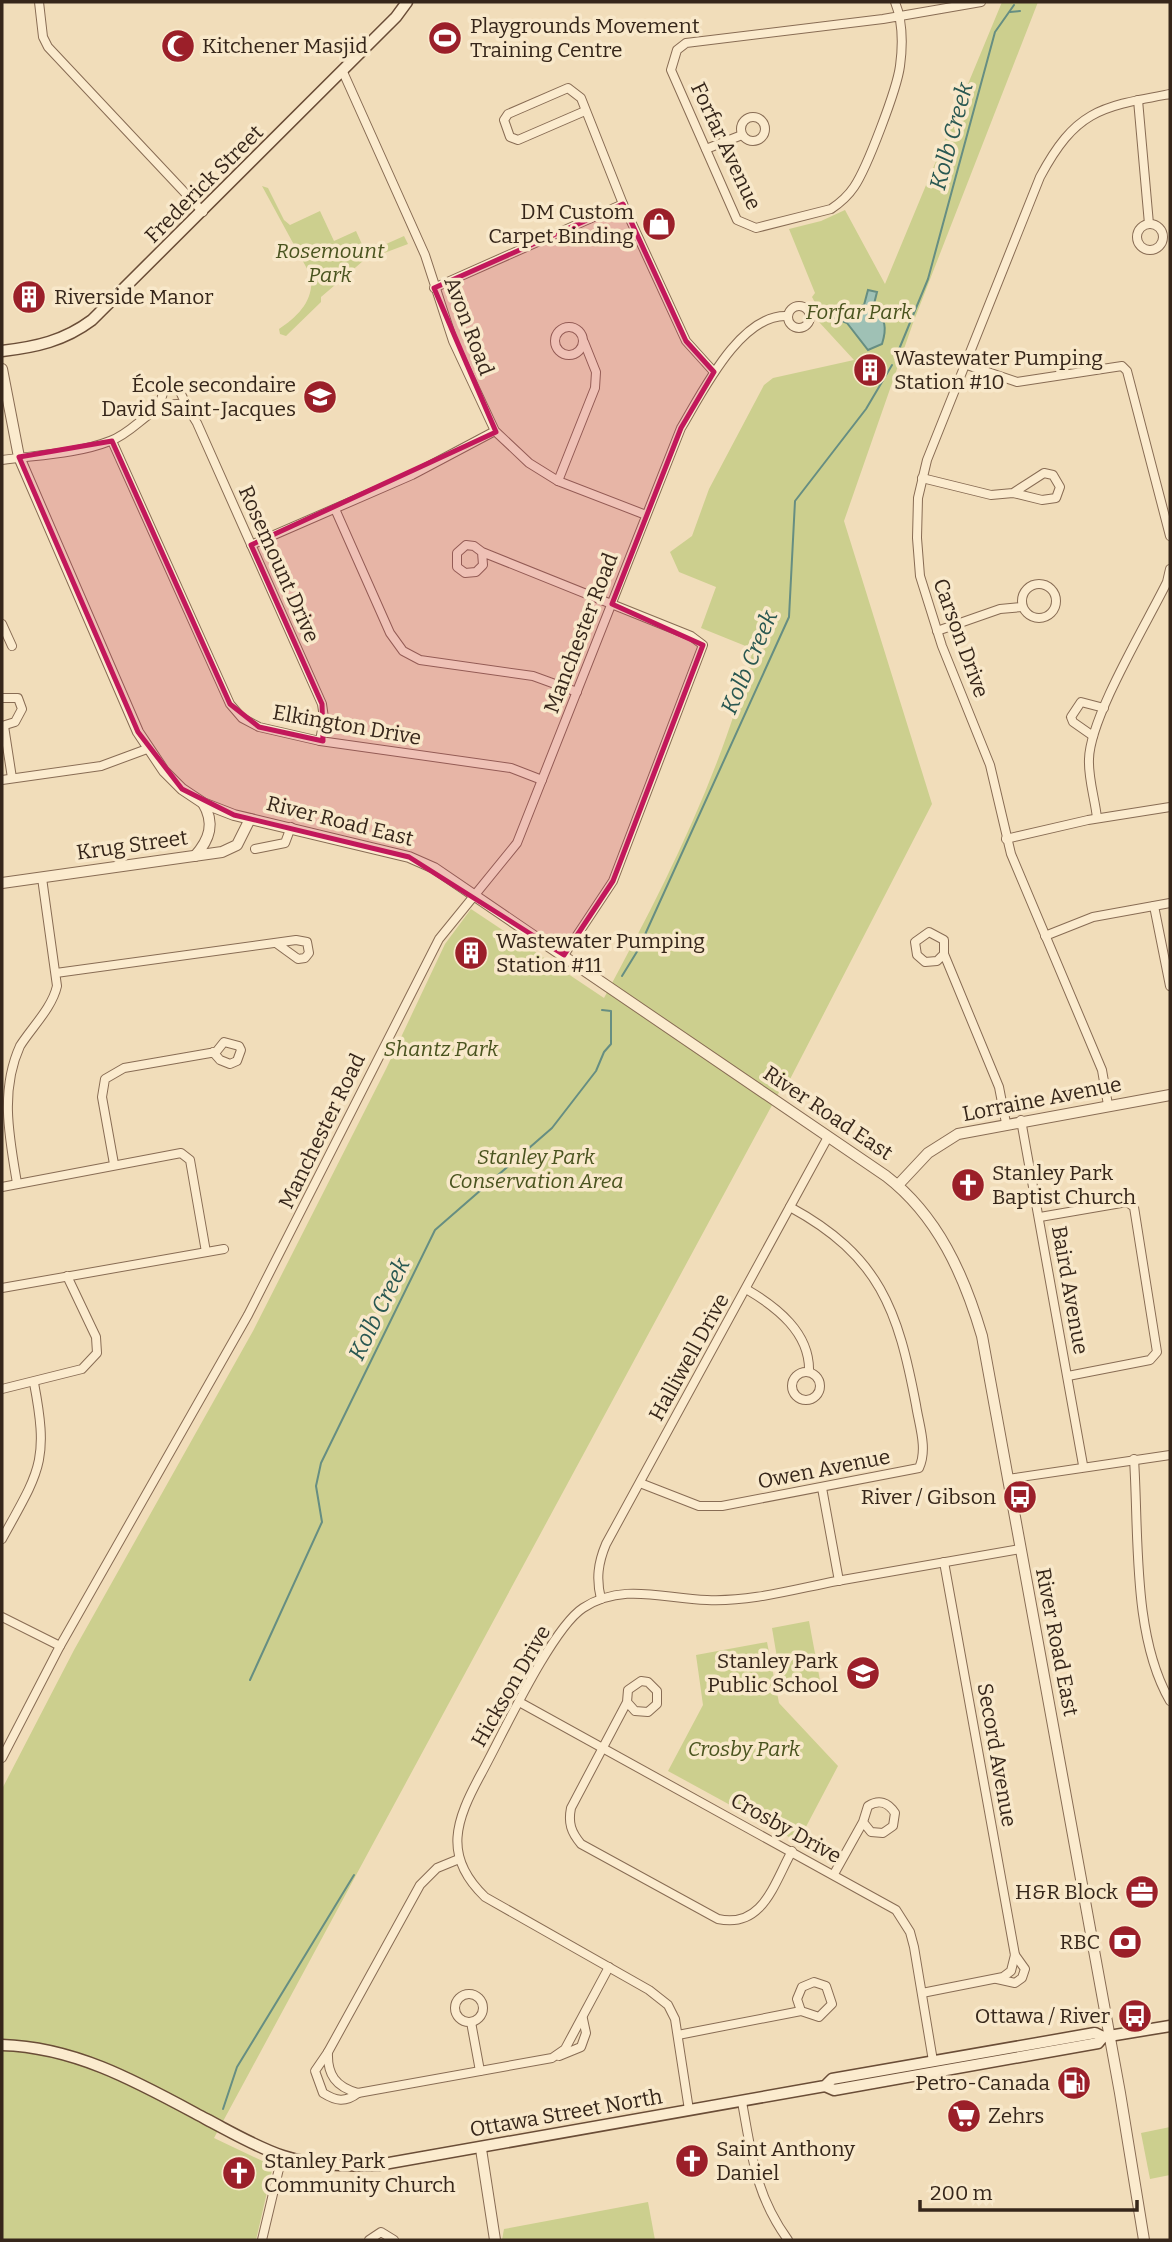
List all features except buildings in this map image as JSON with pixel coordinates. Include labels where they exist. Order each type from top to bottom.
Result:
[{"type":"main road","name":"Frederick Street","points":[[2,351],[44,345],[75,333],[101,312],[397,18],[407,2]]},
{"type":"main road","name":"Ottawa Street North","points":[[825,2086],[834,2090],[1006,2061],[1098,2043],[1106,2037],[1170,2026]]},
{"type":"main road","name":"Ottawa Street North","points":[[2,2045],[37,2048],[103,2066],[243,2139],[282,2156],[328,2165],[378,2165],[742,2102],[825,2086],[832,2079],[933,2061],[1094,2033],[1106,2037]]},
{"type":"street","points":[[39,2],[43,37],[48,47],[203,212]]},
{"type":"street","name":"Forfar Avenue","points":[[895,2],[900,16],[900,67],[894,91],[855,185],[840,204],[756,228],[746,227],[737,220],[705,149],[671,69],[672,59],[686,43],[775,35],[900,16]]},
{"type":"street","points":[[900,16],[981,2]]},
{"type":"street","name":"Avon Road","points":[[342,72],[425,255],[453,341],[495,431],[529,463],[558,481],[646,514]]},
{"type":"street","points":[[585,111],[518,140],[510,137],[505,129],[508,114],[568,88],[581,98],[623,204],[686,341],[714,372]]},
{"type":"street","name":"Carson Drive","points":[[1108,1105],[1102,1070],[1006,839],[990,765],[937,631],[920,576],[916,538],[922,478],[964,364],[1035,188],[1056,147],[1078,122],[1101,109],[1170,94]]},
{"type":"street","points":[[1139,100],[1149,224]]},
{"type":"street","points":[[705,149],[742,135]]},
{"type":"street","points":[[434,288],[623,204]]},
{"type":"street","name":"Manchester Road","points":[[2,1758],[60,1646],[248,1315],[439,939],[517,843],[681,428],[714,372],[756,325],[768,318],[787,316]]},
{"type":"street","points":[[558,481],[595,388],[596,372],[584,342]]},
{"type":"street","points":[[964,364],[1017,382],[1122,366],[1127,372],[1170,536]]},
{"type":"street","name":"River Road East","points":[[2,369],[19,457],[147,749],[182,789],[203,803],[250,819],[409,857],[434,868],[898,1185],[941,1237],[967,1287],[982,1336],[1144,2240]]},
{"type":"street","points":[[159,406],[164,390],[173,386],[179,390],[186,405]]},
{"type":"street","points":[[2,460],[85,448],[111,441],[136,426],[159,406],[173,403],[186,405]]},
{"type":"street","name":"Rosemount Drive","points":[[186,405],[198,426],[322,704],[324,727],[320,741]]},
{"type":"street","points":[[251,545],[427,468],[495,431]]},
{"type":"street","name":"Elkington Drive","points":[[111,441],[230,704],[242,718],[259,727],[320,741],[511,768],[542,780]]},
{"type":"street","points":[[922,478],[991,495],[1013,493],[1049,500],[1056,498],[1060,487],[1053,475],[1044,473],[1013,493]]},
{"type":"street","points":[[335,509],[390,632],[403,651],[420,660],[438,664],[533,676],[578,692]]},
{"type":"street","points":[[482,552],[699,641],[702,649],[613,881],[564,955]]},
{"type":"street","points":[[1097,818],[1088,761],[1093,736],[1104,708],[1167,582],[1170,569]]},
{"type":"street","points":[[1032,585],[1045,585],[1054,594],[1055,607],[1046,617],[1032,617],[1022,607],[1023,594],[1032,585]]},
{"type":"street","points":[[937,631],[1000,609],[1022,607]]},
{"type":"street","points":[[2,624],[12,646]]},
{"type":"street","points":[[2,698],[18,698],[22,704],[19,719],[3,726],[12,778]]},
{"type":"street","points":[[1093,736],[1073,722],[1071,717],[1081,702],[1104,708]]},
{"type":"street","points":[[2,780],[101,766],[147,749]]},
{"type":"street","points":[[195,856],[210,832],[210,820],[203,803]]},
{"type":"street","points":[[1006,839],[1097,818],[1170,807]]},
{"type":"street","name":"Krug Street","points":[[2,883],[231,850],[242,838],[250,819]]},
{"type":"street","points":[[255,849],[281,845],[288,838],[290,827]]},
{"type":"street","points":[[17,1184],[5,1112],[8,1073],[21,1045],[53,998],[56,973],[42,878]]},
{"type":"street","points":[[1045,936],[1093,917],[1170,904]]},
{"type":"street","points":[[1154,906],[1170,986]]},
{"type":"street","points":[[56,973],[276,943]]},
{"type":"street","points":[[944,954],[999,1087],[1006,1123]]},
{"type":"street","points":[[114,1164],[102,1097],[106,1079],[124,1068],[213,1052]]},
{"type":"street","name":"Lorraine Avenue","points":[[898,1185],[944,1141],[958,1134],[1021,1120],[1170,1095]]},
{"type":"street","name":"Baird Avenue","points":[[1021,1120],[1083,1465]]},
{"type":"street","name":"Halliwell Drive","points":[[601,1599],[597,1584],[599,1561],[828,1137]]},
{"type":"street","points":[[2,1186],[176,1153],[188,1156],[206,1252]]},
{"type":"street","points":[[1040,1217],[1127,1202],[1134,1207],[1157,1352],[1150,1360],[1068,1376]]},
{"type":"street","name":"Owen Avenue","points":[[640,1483],[699,1506],[722,1506],[919,1468],[924,1450],[905,1344],[882,1290],[849,1248],[822,1226],[790,1207]]},
{"type":"street","points":[[2,1288],[224,1249]]},
{"type":"street","points":[[2,1389],[82,1369],[97,1353],[96,1337],[67,1276]]},
{"type":"street","points":[[746,1289],[778,1311],[797,1332],[810,1357],[809,1371]]},
{"type":"street","points":[[2,1539],[32,1484],[42,1452],[43,1426],[34,1383]]},
{"type":"street","points":[[1008,1479],[1083,1465],[1170,1455]]},
{"type":"street","points":[[1134,1459],[1146,1638],[1160,1683],[1170,1701]]},
{"type":"street","points":[[822,1488],[839,1581]]},
{"type":"street","name":"Hickson Drive","points":[[459,1859],[456,1840],[467,1800],[557,1636],[582,1609],[601,1599],[643,1592],[692,1600],[732,1600],[1020,1549]]},
{"type":"street","name":"Secord Avenue","points":[[922,1993],[997,1979],[1015,1983],[1022,1978],[1025,1969],[1015,1955],[944,1562]]},
{"type":"street","points":[[2,1616],[60,1646]]},
{"type":"street","points":[[627,1702],[635,1711],[648,1712],[657,1704],[657,1690],[648,1682],[636,1682],[628,1690],[627,1702],[571,1808],[569,1820],[572,1833],[581,1844],[718,1920],[734,1923],[759,1910],[792,1851]]},
{"type":"street","name":"Crosby Drive","points":[[521,1703],[896,1910],[904,1921],[914,1947],[933,2061]]},
{"type":"street","points":[[834,1874],[863,1822],[864,1811],[873,1803],[885,1803],[895,1813],[893,1826],[883,1833],[871,1832],[863,1822]]},
{"type":"street","points":[[609,1967],[565,2049],[552,2058],[358,2093],[340,2101],[323,2093],[315,2071],[420,1885],[437,1868],[459,1859],[474,1886],[485,1897],[609,1967],[649,1990],[667,2005],[675,2019],[688,2110]]},
{"type":"street","points":[[997,1979],[1011,1971],[1015,1955]]},
{"type":"street","points":[[678,2035],[801,2011],[812,2017],[825,2014],[832,1998],[826,1986],[814,1982],[802,1987],[797,1999],[801,2011]]},
{"type":"street","points":[[471,2022],[481,2071]]},
{"type":"street","points":[[328,2052],[330,2073],[336,2083],[358,2093]]},
{"type":"street","points":[[742,2102],[760,2192],[772,2218],[788,2240]]},
{"type":"street","points":[[481,2149],[495,2240]]},
{"type":"street","points":[[262,2240],[282,2156]]},
{"type":"street","points":[[369,2240],[381,2232],[394,2240]]},
{"type":"highlighted area","points":[[623,204],[686,341],[714,372],[681,428],[612,604],[703,645],[613,881],[564,955],[409,857],[234,815],[182,789],[138,732],[19,457],[112,441],[230,704],[259,727],[323,741],[322,704],[251,545],[496,432],[434,288]]},
{"type":"green space","name":"Stanley Park Conservation Area","points":[[1002,2],[1038,2],[913,323],[844,521],[932,804],[787,1085],[784,1083],[214,2138],[273,2166],[256,2240],[2,2240],[2,1789],[74,1650],[253,1331],[386,1069],[445,944],[471,909],[604,998],[669,871],[708,785],[740,695],[753,649],[701,628],[716,587],[679,572],[670,552],[692,536],[709,489],[764,385],[773,378],[854,360],[819,322],[819,310],[812,297],[815,293],[789,229],[821,221],[845,210],[885,284]]},
{"type":"green space","name":"Rosemount Park","points":[[262,186],[268,188],[284,220],[290,225],[320,211],[334,241],[356,231],[366,253],[404,236],[408,244],[363,261],[321,297],[321,302],[286,336],[280,334],[279,329],[298,313],[307,300],[311,276]]},
{"type":"green space","points":[[809,1621],[821,1686],[783,1693],[772,1628]]},
{"type":"green space","name":"Crosby Park","points":[[767,1642],[779,1703],[838,1766],[798,1842],[668,1771],[703,1705],[696,1655]]},
{"type":"green space","points":[[1170,2127],[1170,2175],[1150,2179],[1141,2133]]},
{"type":"green space","points":[[648,2202],[655,2240],[502,2240],[504,2229]]},
{"type":"water","points":[[868,290],[877,292],[873,308],[883,320],[885,333],[882,344],[868,350],[847,323],[829,316],[833,311],[848,317],[852,309],[864,305]]},
{"type":"waterway","name":"Kolb Creek","points":[[895,359],[928,279],[995,32],[1014,5]]},
{"type":"waterway","points":[[1010,12],[1020,11]]},
{"type":"waterway","name":"Kolb Creek","points":[[622,976],[638,950],[789,617],[795,501],[866,409],[892,365]]},
{"type":"waterway","name":"Kolb Creek","points":[[250,1680],[322,1522],[316,1486],[321,1463],[435,1230],[552,1128],[596,1071],[604,1052],[611,1044],[611,1011],[602,1010]]},
{"type":"waterway","points":[[223,2109],[237,2067],[354,1875]]},
{"type":"place","name":"Playgrounds Movement Training Centre","points":[[445,38]]},
{"type":"place","name":"Kitchener Masjid","points":[[178,46]]},
{"type":"place","name":"DM Custom Carpet Binding","points":[[659,224]]},
{"type":"place","name":"Riverside Manor","points":[[29,297]]},
{"type":"place","name":"Wastewater Pumping Station #10","points":[[870,370]]},
{"type":"place","name":"École secondaire David Saint-Jacques","points":[[320,397]]},
{"type":"place","name":"Wastewater Pumping Station #11","points":[[471,953]]},
{"type":"place","name":"Stanley Park Baptist Church","points":[[968,1185]]},
{"type":"place","name":"River / Gibson","points":[[1020,1497]]},
{"type":"place","name":"Stanley Park Public School","points":[[863,1673]]},
{"type":"place","name":"H&R Block","points":[[1142,1892]]},
{"type":"place","name":"RBC","points":[[1125,1942]]},
{"type":"place","name":"Ottawa / River","points":[[1135,2016]]},
{"type":"place","name":"Petro-Canada","points":[[1074,2083]]},
{"type":"place","name":"Zehrs","points":[[964,2116]]},
{"type":"place","name":"Saint Anthony Daniel","points":[[692,2161]]},
{"type":"place","name":"Stanley Park Community Church","points":[[239,2173]]},
{"type":"park label","name":"Forfar Park","points":[[859,312]]},
{"type":"park label","name":"Shantz Park","points":[[441,1049]]}]
